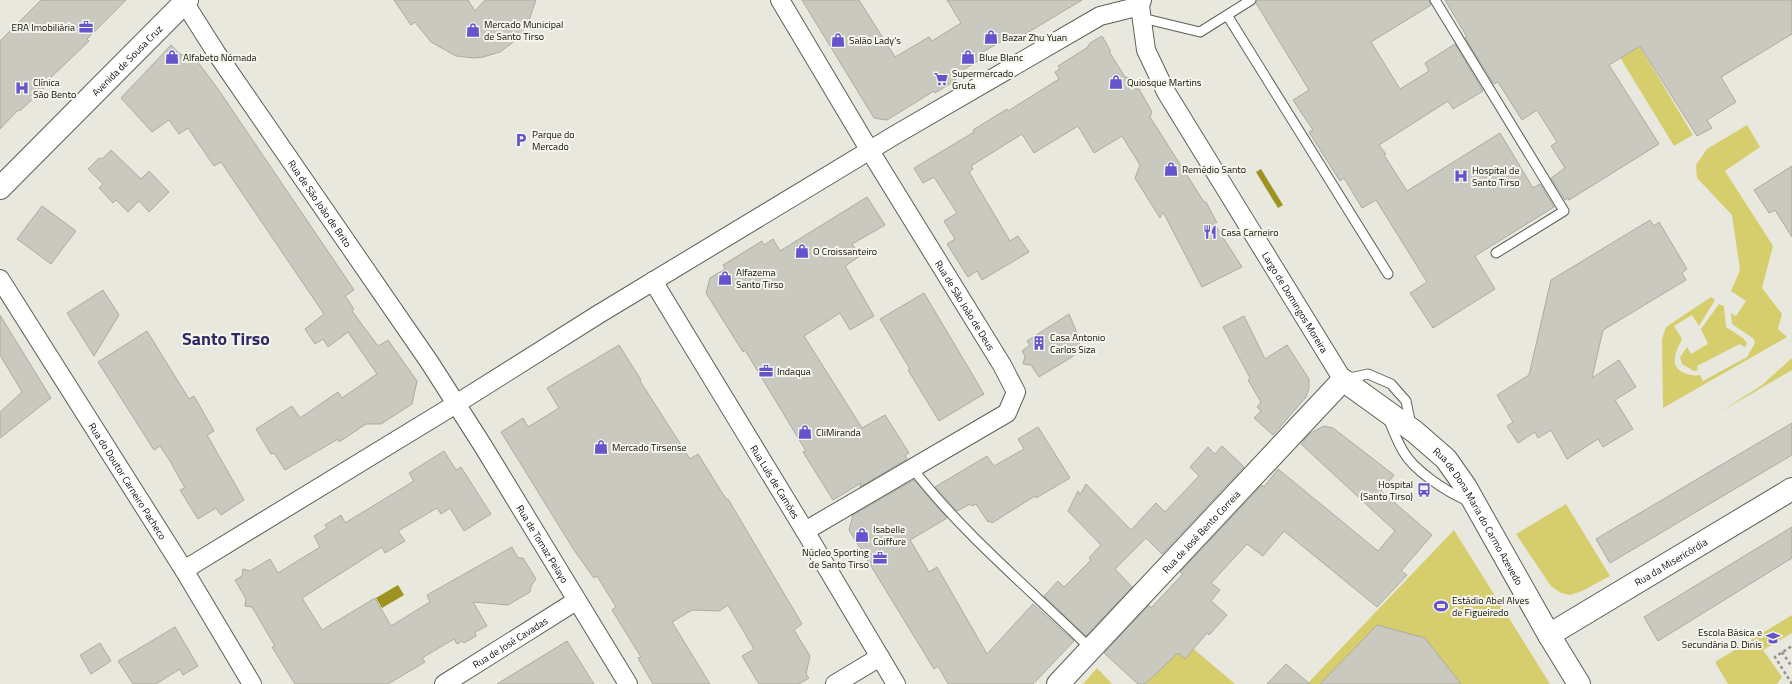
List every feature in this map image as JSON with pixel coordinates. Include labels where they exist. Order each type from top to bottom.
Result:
[{"type":"street","name":"Rua de São João de Deus","points":[[780,0],[870,151],[1002,365],[1016,392],[1007,413],[805,532]]},
{"type":"street","name":"Avenida de Sousa Cruz","points":[[0,188],[185,1]]},
{"type":"street","name":"Rua de São João de Brito","points":[[185,1],[217,54],[430,363],[456,404]]},
{"type":"street","points":[[184,570],[456,404],[653,281],[870,151],[1100,16],[1141,8]]},
{"type":"street","name":"Largo de Domingos Moreira","points":[[1141,8],[1146,50],[1166,92],[1343,380]]},
{"type":"street","name":"Rua do Doutor Carneiro Pacheco","points":[[0,279],[184,570],[252,684]]},
{"type":"street","name":"Rua Luís de Camões","points":[[653,281],[896,684]]},
{"type":"street","name":"Rua de Dona Maria do Carmo Azevedo","points":[[1343,380],[1412,430],[1446,459],[1476,504],[1549,635],[1579,684]]},
{"type":"street","name":"Rua de José Bento Correia","points":[[1058,684],[1343,380]]},
{"type":"street","name":"Rua de Tomaz Pelayo","points":[[456,404],[628,684]]},
{"type":"street","name":"Rua da Misericórdia","points":[[1549,635],[1792,489]]},
{"type":"street","name":"Rua de José Cavadas","points":[[444,684],[576,601]]},
{"type":"street","points":[[835,684],[880,657]]},
{"type":"lane","points":[[1141,8],[1200,32],[1251,0]]},
{"type":"lane","points":[[1435,0],[1564,211],[1496,253]]},
{"type":"lane","points":[[1227,15],[1388,274]]},
{"type":"lane","points":[[1343,380],[1368,374],[1391,384],[1406,400],[1412,430]]},
{"type":"lane","points":[[1384,410],[1403,452],[1422,472],[1455,495],[1476,504]]},
{"type":"lane","points":[[913,469],[932,493],[983,545],[1091,649]]},
{"type":"path","points":[[1792,646],[1775,656],[1792,684]]},
{"type":"path","points":[[1782,652],[1792,667]]},
{"type":"shaded area","points":[[1585,0],[1612,0],[1693,135],[1674,146]]},
{"type":"shaded area","points":[[1747,125],[1760,147],[1725,171],[1773,246],[1762,288],[1782,314],[1778,329],[1787,337],[1663,408],[1662,339],[1666,327],[1711,297],[1715,300],[1699,326],[1692,315],[1674,326],[1682,339],[1677,349],[1675,359],[1677,368],[1687,374],[1700,375],[1703,381],[1747,357],[1755,343],[1754,339],[1732,324],[1731,313],[1736,316],[1746,301],[1731,291],[1740,270],[1732,215],[1697,178],[1696,165],[1707,149]]},
{"type":"shaded area","points":[[1261,169],[1283,205],[1278,208],[1256,172]]},
{"type":"shaded area","points":[[1719,304],[1724,306],[1726,327],[1743,338],[1747,343],[1746,346],[1744,347],[1740,344],[1697,366],[1698,370],[1694,371],[1682,364],[1680,357],[1687,347],[1691,354],[1708,344],[1701,329]]},
{"type":"shaded area","points":[[1792,358],[1792,370],[1720,412],[1762,385]]},
{"type":"shaded area","points":[[1566,504],[1610,576],[1582,591],[1570,595],[1561,593],[1551,586],[1516,534]]},
{"type":"shaded area","name":"Estádio Abel Alves de Figueiredo","points":[[1454,530],[1550,684],[1307,684]]},
{"type":"shaded area","points":[[398,585],[404,595],[382,608],[376,598]]},
{"type":"shaded area","points":[[1149,611],[1235,684],[1145,684],[1160,669]]},
{"type":"shaded area","name":"Escola Básica e Secundária D. Dinis","points":[[1792,615],[1792,633],[1763,650],[1782,677],[1777,684],[1728,684],[1715,662]]},
{"type":"shaded area","points":[[1097,668],[1112,684],[1083,684]]},
{"type":"building","points":[[41,0],[126,0],[87,39],[89,41],[42,86],[44,88],[21,110],[17,111],[0,129],[0,41]]},
{"type":"building","name":"Mercado Municipal de Santo Tirso","points":[[394,0],[468,0],[475,11],[485,0],[536,0],[527,26],[516,40],[500,52],[474,58],[456,56],[431,42],[415,22],[411,25]]},
{"type":"building","points":[[802,0],[859,0],[895,57],[929,37],[932,41],[961,23],[947,0],[1082,0],[1017,39],[1014,34],[981,53],[983,58],[953,76],[956,80],[935,93],[934,91],[887,120],[874,118]]},
{"type":"building","points":[[1257,0],[1429,0],[1431,5],[1371,42],[1400,89],[1429,71],[1425,63],[1455,44],[1483,91],[1453,109],[1448,101],[1379,145],[1386,154],[1384,155],[1407,191],[1500,133],[1533,188],[1540,184],[1554,207],[1475,256],[1495,289],[1433,328],[1410,293],[1427,282],[1376,200],[1362,208],[1344,178],[1340,181],[1309,132],[1313,130],[1293,100],[1309,90],[1256,3]]},
{"type":"building","points":[[1445,0],[1792,0],[1792,34],[1721,77],[1736,102],[1707,120],[1712,128],[1697,136],[1640,46],[1609,65],[1659,144],[1569,200],[1568,198],[1565,200],[1551,178],[1565,168],[1551,146],[1557,142],[1537,110],[1522,120],[1498,82],[1494,84],[1465,38],[1467,37]]},
{"type":"building","points":[[1102,36],[1110,50],[1110,53],[1125,77],[1129,78],[1136,89],[1139,89],[1152,112],[1150,117],[1204,202],[1206,202],[1217,223],[1215,225],[1242,267],[1202,287],[1163,212],[1160,218],[1135,178],[1140,165],[1122,136],[1094,153],[1078,126],[1034,153],[1022,134],[971,166],[973,169],[969,172],[1010,241],[1018,236],[1029,252],[982,280],[977,271],[968,277],[947,244],[955,239],[944,221],[957,213],[934,177],[923,183],[914,168],[974,132],[973,130],[1007,109],[1008,111],[1059,79],[1055,72],[1060,69],[1058,66],[1088,47],[1090,43]]},
{"type":"building","points":[[171,45],[181,55],[184,54],[189,60],[194,57],[218,89],[354,290],[345,296],[354,309],[352,311],[378,346],[388,340],[417,381],[412,404],[381,424],[366,424],[339,442],[338,439],[285,470],[274,453],[271,454],[256,429],[292,406],[300,418],[338,392],[342,398],[377,374],[348,332],[328,347],[323,339],[315,344],[305,329],[324,314],[221,162],[214,166],[188,128],[179,134],[169,120],[152,132],[121,98]]},
{"type":"building","points":[[111,150],[141,179],[149,171],[169,192],[149,212],[139,201],[128,212],[116,200],[113,203],[99,188],[103,184],[88,169],[99,158],[102,159]]},
{"type":"building","points":[[1792,166],[1792,237],[1775,210],[1769,213],[1754,190]]},
{"type":"building","points":[[867,197],[885,225],[852,244],[860,256],[845,266],[874,316],[850,330],[840,313],[804,336],[862,428],[885,415],[909,453],[905,455],[907,459],[860,487],[861,483],[833,500],[803,452],[806,451],[745,350],[743,352],[706,293],[710,278],[725,269],[723,265],[762,241],[764,245],[773,239],[780,251]]},
{"type":"building","points":[[42,206],[76,231],[51,264],[17,239]]},
{"type":"building","points":[[1650,220],[1654,226],[1659,222],[1687,269],[1682,273],[1686,280],[1603,330],[1592,378],[1619,360],[1636,387],[1615,400],[1633,429],[1603,447],[1598,439],[1567,459],[1551,430],[1538,438],[1535,432],[1518,443],[1507,426],[1513,422],[1497,395],[1529,375],[1551,280]]},
{"type":"building","points":[[103,290],[119,315],[94,356],[67,313]]},
{"type":"building","points":[[924,293],[984,394],[939,421],[908,370],[910,369],[880,319]]},
{"type":"building","name":"Casa Antonio Carlos Siza","points":[[1069,314],[1080,340],[1078,350],[1072,357],[1039,377],[1031,365],[1023,364],[1025,356],[1022,351],[1030,345],[1027,341]]},
{"type":"building","points":[[0,315],[51,398],[0,438],[0,412],[22,392],[0,355]]},
{"type":"building","points":[[1244,316],[1265,359],[1287,345],[1309,379],[1309,388],[1306,397],[1273,435],[1254,418],[1261,411],[1257,407],[1261,402],[1248,380],[1250,378],[1223,327]]},
{"type":"building","points":[[147,331],[189,399],[194,396],[214,431],[207,435],[244,500],[221,515],[216,508],[198,519],[180,490],[185,488],[170,461],[160,446],[154,450],[98,362]]},
{"type":"building","points":[[619,345],[641,380],[640,381],[690,459],[698,454],[726,499],[728,499],[802,624],[794,630],[810,656],[806,674],[809,678],[799,684],[759,684],[742,656],[754,649],[728,605],[719,611],[692,610],[672,622],[710,684],[653,684],[638,658],[641,657],[612,610],[616,607],[597,576],[594,578],[574,550],[501,432],[523,418],[528,427],[559,408],[547,388]]},
{"type":"building","points":[[1792,423],[1792,455],[1610,563],[1596,539]]},
{"type":"building","points":[[1324,426],[1333,428],[1394,475],[1381,491],[1432,535],[1401,571],[1407,575],[1377,607],[1284,531],[1263,556],[1247,544],[1211,583],[1220,590],[1211,601],[1227,615],[1209,635],[1207,633],[1185,659],[1178,653],[1145,684],[1138,684],[1104,653],[1149,605],[1151,608],[1183,574],[1180,572],[1262,485],[1264,487],[1278,469],[1378,551],[1395,531],[1301,444],[1309,434]]},
{"type":"building","points":[[1038,427],[1070,478],[1036,498],[1035,496],[992,523],[990,521],[988,522],[976,504],[972,506],[970,504],[957,511],[935,487],[987,456],[994,466],[1024,449],[1018,439]]},
{"type":"building","points":[[1222,446],[1244,467],[1162,554],[1146,538],[1115,569],[1132,587],[1086,636],[1044,596],[1058,581],[1064,587],[1091,560],[1089,558],[1101,545],[1068,511],[1078,491],[1080,495],[1086,484],[1131,530],[1156,503],[1165,512],[1199,476],[1190,467],[1208,447],[1215,454]]},
{"type":"building","points":[[444,451],[456,470],[461,467],[491,514],[464,531],[450,508],[441,514],[437,508],[398,531],[405,541],[385,553],[382,547],[302,598],[322,630],[375,598],[391,626],[430,602],[427,595],[512,547],[518,558],[523,558],[536,579],[531,586],[530,592],[508,605],[473,602],[487,626],[475,632],[476,636],[464,643],[462,641],[457,644],[454,639],[422,658],[425,662],[388,684],[295,684],[272,647],[275,646],[252,607],[245,606],[246,599],[235,580],[242,576],[243,569],[250,571],[270,559],[278,573],[320,547],[314,536],[327,528],[325,525],[341,515],[345,523],[414,481],[409,473]]},
{"type":"building","points":[[914,480],[947,518],[910,540],[929,572],[937,567],[987,654],[1033,604],[1074,641],[1033,684],[948,684],[938,666],[934,669],[849,530],[853,515]]},
{"type":"building","points":[[1792,527],[1792,558],[1658,641],[1644,617]]},
{"type":"building","points":[[1377,625],[1425,638],[1461,684],[1320,684]]},
{"type":"building","points":[[175,627],[198,666],[183,675],[180,669],[156,684],[133,684],[118,661]]},
{"type":"building","points":[[567,641],[594,684],[497,684]]},
{"type":"building","points":[[100,643],[111,661],[91,674],[80,655]]},
{"type":"building","points":[[1286,664],[1310,684],[1267,684]]},
{"type":"place","name":"ERA Imobiliária","points":[[86,27]]},
{"type":"place","name":"Mercado Municipal de Santo Tirso","points":[[473,30]]},
{"type":"place","name":"Bazar Zhu Yuan","points":[[991,37]]},
{"type":"place","name":"Salão Lady's","points":[[838,40]]},
{"type":"place","name":"Alfabeto Nómada","points":[[172,57]]},
{"type":"place","name":"Blue Blanc","points":[[968,57]]},
{"type":"place","name":"Supermercado Gruta","points":[[941,79]]},
{"type":"place","name":"Quiosque Martins","points":[[1116,82]]},
{"type":"place","name":"Clínica São Bento","points":[[22,88]]},
{"type":"place","name":"Parque do Mercado","points":[[521,140]]},
{"type":"place","name":"Remédio Santo","points":[[1171,169]]},
{"type":"place","name":"Hospital de Santo Tirso","points":[[1461,176]]},
{"type":"place","name":"Casa Carneiro","points":[[1210,232]]},
{"type":"place","name":"O Croissanteiro","points":[[802,251]]},
{"type":"place","name":"Alfazema Santo Tirso","points":[[725,278]]},
{"type":"place","name":"Casa Antonio Carlos Siza","points":[[1039,343]]},
{"type":"place","name":"Indaqua","points":[[766,371]]},
{"type":"place","name":"CliMiranda","points":[[805,432]]},
{"type":"place","name":"Mercado Tirsense","points":[[601,447]]},
{"type":"place","name":"Hospital (Santo Tirso)","points":[[1424,490]]},
{"type":"place","name":"Isabelle Coiffure","points":[[862,535]]},
{"type":"place","name":"Núcleo Sporting de Santo Tirso","points":[[880,558]]},
{"type":"place","name":"Estádio Abel Alves de Figueiredo","points":[[1441,606]]},
{"type":"place","name":"Escola Básica e Secundária D. Dinis","points":[[1773,638]]},
{"type":"district","name":"Santo Tirso","points":[[226,339]]}]
